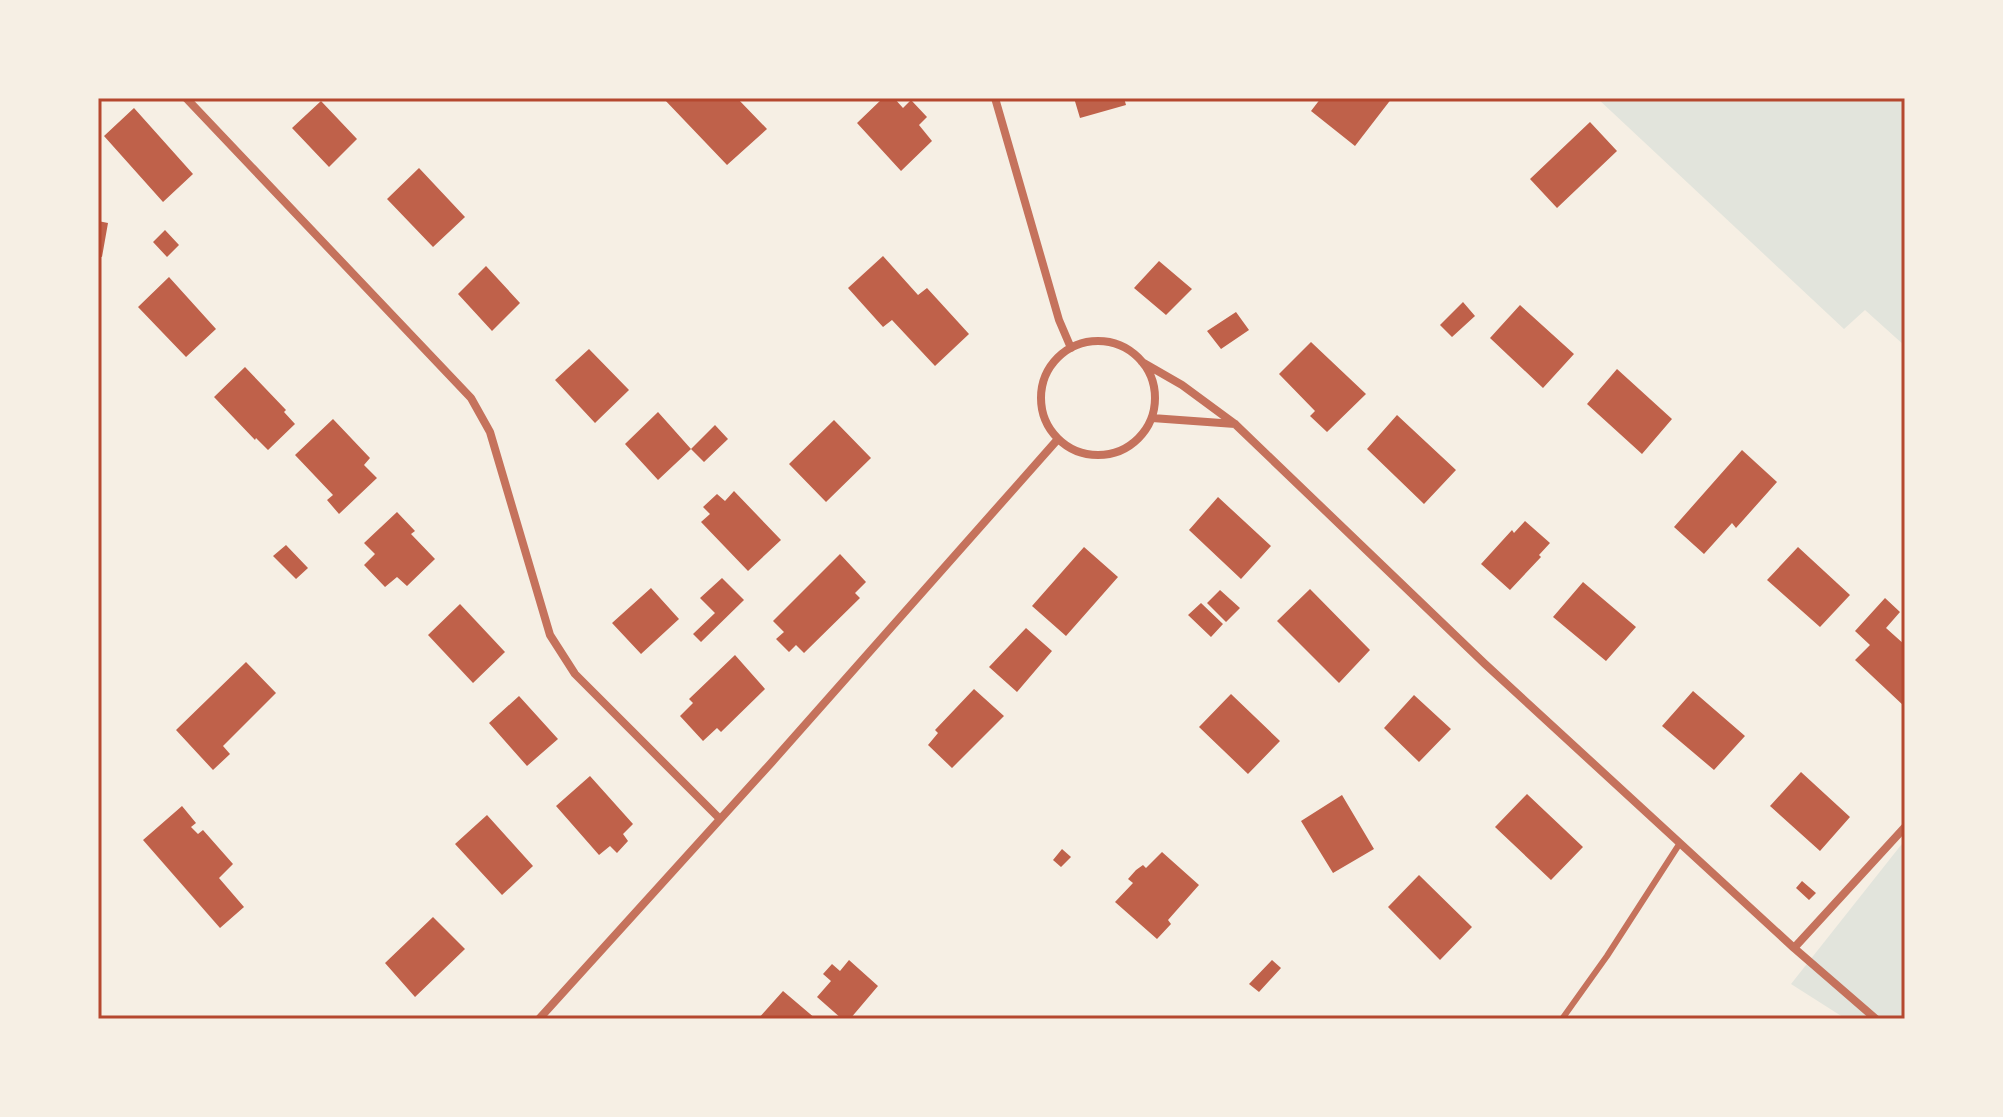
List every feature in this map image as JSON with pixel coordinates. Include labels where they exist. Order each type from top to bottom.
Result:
[{"type":"street","points":[[186,98],[471,398],[490,432],[550,635],[575,674],[720,819]]},
{"type":"street","points":[[995,98],[1059,320],[1071,348]]},
{"type":"street","points":[[1142,362],[1152,379],[1155,398],[1152,418],[1143,434],[1128,447],[1111,454],[1092,455],[1074,450],[1058,439],[1047,426],[1041,408],[1041,390],[1046,374],[1056,359],[1071,348],[1086,343],[1101,341],[1116,345],[1182,385],[1235,424],[1485,664],[1794,948],[1876,1019]]},
{"type":"street","points":[[1152,418],[1235,424]]},
{"type":"street","points":[[539,1019],[1058,439]]},
{"type":"street","points":[[1794,948],[1905,827]]},
{"type":"lane","points":[[1562,1019],[1680,843]]},
{"type":"shaded area","points":[[1597,98],[1905,98],[1905,346],[1865,310],[1844,329]]},
{"type":"shaded area","points":[[1905,840],[1905,1019],[1846,1019],[1791,984]]},
{"type":"building","points":[[663,98],[737,98],[767,129],[727,165]]},
{"type":"building","points":[[883,98],[894,98],[903,108],[911,100],[927,117],[919,125],[932,141],[901,171],[857,123]]},
{"type":"building","points":[[1074,98],[1124,98],[1126,105],[1080,118]]},
{"type":"building","points":[[1321,98],[1392,98],[1355,146],[1311,111]]},
{"type":"building","points":[[321,101],[357,139],[329,167],[292,128]]},
{"type":"building","points":[[134,108],[193,174],[163,202],[104,136]]},
{"type":"building","points":[[1590,122],[1617,151],[1557,208],[1530,179]]},
{"type":"building","points":[[419,168],[465,217],[433,247],[387,199]]},
{"type":"building","points":[[98,221],[108,223],[102,257],[98,256]]},
{"type":"building","points":[[165,230],[179,245],[167,257],[153,242]]},
{"type":"building","points":[[883,256],[918,295],[927,288],[969,334],[935,366],[892,320],[883,327],[848,288]]},
{"type":"building","points":[[1159,261],[1192,289],[1166,315],[1134,288]]},
{"type":"building","points":[[486,266],[520,303],[492,331],[458,294]]},
{"type":"building","points":[[169,277],[216,329],[186,357],[138,307]]},
{"type":"building","points":[[1463,302],[1475,316],[1452,337],[1440,325]]},
{"type":"building","points":[[1520,305],[1574,354],[1543,388],[1490,338]]},
{"type":"building","points":[[1236,312],[1249,330],[1221,349],[1207,331]]},
{"type":"building","points":[[1311,342],[1366,394],[1327,432],[1310,416],[1315,411],[1279,374]]},
{"type":"building","points":[[589,349],[629,390],[595,423],[555,380]]},
{"type":"building","points":[[245,367],[286,410],[284,412],[295,424],[268,450],[214,397]]},
{"type":"building","points":[[1617,369],[1672,419],[1642,454],[1587,404]]},
{"type":"building","points":[[658,412],[691,449],[658,480],[625,444]]},
{"type":"building","points":[[1397,415],[1456,470],[1424,504],[1367,449]]},
{"type":"building","points":[[333,419],[370,458],[364,465],[377,478],[339,514],[327,500],[333,495],[295,455]]},
{"type":"building","points":[[834,420],[871,458],[826,502],[789,464]]},
{"type":"building","points":[[715,425],[728,439],[704,462],[691,449]]},
{"type":"building","points":[[1742,450],[1777,482],[1736,528],[1732,523],[1704,554],[1674,527]]},
{"type":"building","points":[[734,491],[781,540],[748,571],[701,522],[710,514],[703,507],[717,494],[725,501]]},
{"type":"building","points":[[1218,497],[1271,546],[1241,579],[1189,530]]},
{"type":"building","points":[[397,512],[415,531],[411,534],[435,559],[407,586],[397,577],[385,587],[364,565],[375,554],[364,543]]},
{"type":"building","points":[[1525,521],[1550,543],[1510,590],[1481,564],[1512,530],[1514,533]]},
{"type":"building","points":[[286,545],[308,568],[296,579],[273,556]]},
{"type":"building","points":[[1084,547],[1118,577],[1066,636],[1032,606]]},
{"type":"building","points":[[1798,547],[1850,595],[1820,627],[1767,580]]},
{"type":"building","points":[[840,554],[866,582],[855,593],[860,598],[804,653],[796,645],[789,652],[776,639],[784,632],[773,621]]},
{"type":"building","points":[[722,578],[744,600],[701,642],[693,634],[715,613],[700,598]]},
{"type":"building","points":[[1583,582],[1636,627],[1606,661],[1553,617]]},
{"type":"building","points":[[651,588],[679,619],[641,654],[612,623]]},
{"type":"building","points":[[1310,589],[1370,650],[1339,683],[1277,621]]},
{"type":"building","points":[[1220,590],[1240,608],[1226,622],[1207,603]]},
{"type":"building","points":[[1885,598],[1900,612],[1886,628],[1905,645],[1905,707],[1855,660],[1870,645],[1855,631]]},
{"type":"building","points":[[1201,603],[1223,624],[1211,637],[1188,615]]},
{"type":"building","points":[[460,604],[505,652],[473,683],[428,635]]},
{"type":"building","points":[[1026,628],[1052,651],[1017,692],[989,667]]},
{"type":"building","points":[[735,655],[765,689],[721,732],[717,728],[703,741],[680,716],[693,703],[689,699]]},
{"type":"building","points":[[246,662],[276,693],[223,746],[230,754],[213,770],[176,730]]},
{"type":"building","points":[[974,689],[1004,716],[952,768],[928,745],[938,733],[935,730]]},
{"type":"building","points":[[1693,691],[1745,736],[1714,770],[1662,726]]},
{"type":"building","points":[[1231,694],[1280,741],[1248,774],[1199,727]]},
{"type":"building","points":[[1414,695],[1451,729],[1419,762],[1384,728]]},
{"type":"building","points":[[519,696],[558,739],[527,766],[489,723]]},
{"type":"building","points":[[1801,772],[1850,817],[1820,851],[1770,806]]},
{"type":"building","points":[[590,776],[633,824],[623,834],[628,841],[617,853],[610,846],[599,855],[556,806]]},
{"type":"building","points":[[1527,794],[1583,847],[1551,880],[1495,827]]},
{"type":"building","points":[[1342,795],[1374,849],[1333,873],[1301,821]]},
{"type":"building","points":[[182,806],[196,823],[191,827],[198,834],[203,830],[233,864],[219,878],[244,907],[220,928],[143,840]]},
{"type":"building","points":[[487,815],[533,866],[502,895],[455,844]]},
{"type":"building","points":[[1062,849],[1071,857],[1061,867],[1053,860]]},
{"type":"building","points":[[1162,852],[1199,885],[1168,920],[1171,924],[1157,939],[1115,902],[1133,883],[1128,879],[1136,870],[1143,865],[1146,868]]},
{"type":"building","points":[[1419,875],[1472,927],[1440,960],[1388,907]]},
{"type":"building","points":[[1802,881],[1816,893],[1809,900],[1796,888]]},
{"type":"building","points":[[433,917],[465,949],[415,997],[385,963]]},
{"type":"building","points":[[849,960],[878,986],[850,1019],[842,1019],[817,997],[831,981],[823,974],[832,964],[840,971]]},
{"type":"building","points":[[1272,960],[1281,968],[1259,992],[1249,984]]},
{"type":"building","points":[[783,991],[816,1019],[758,1019]]}]
